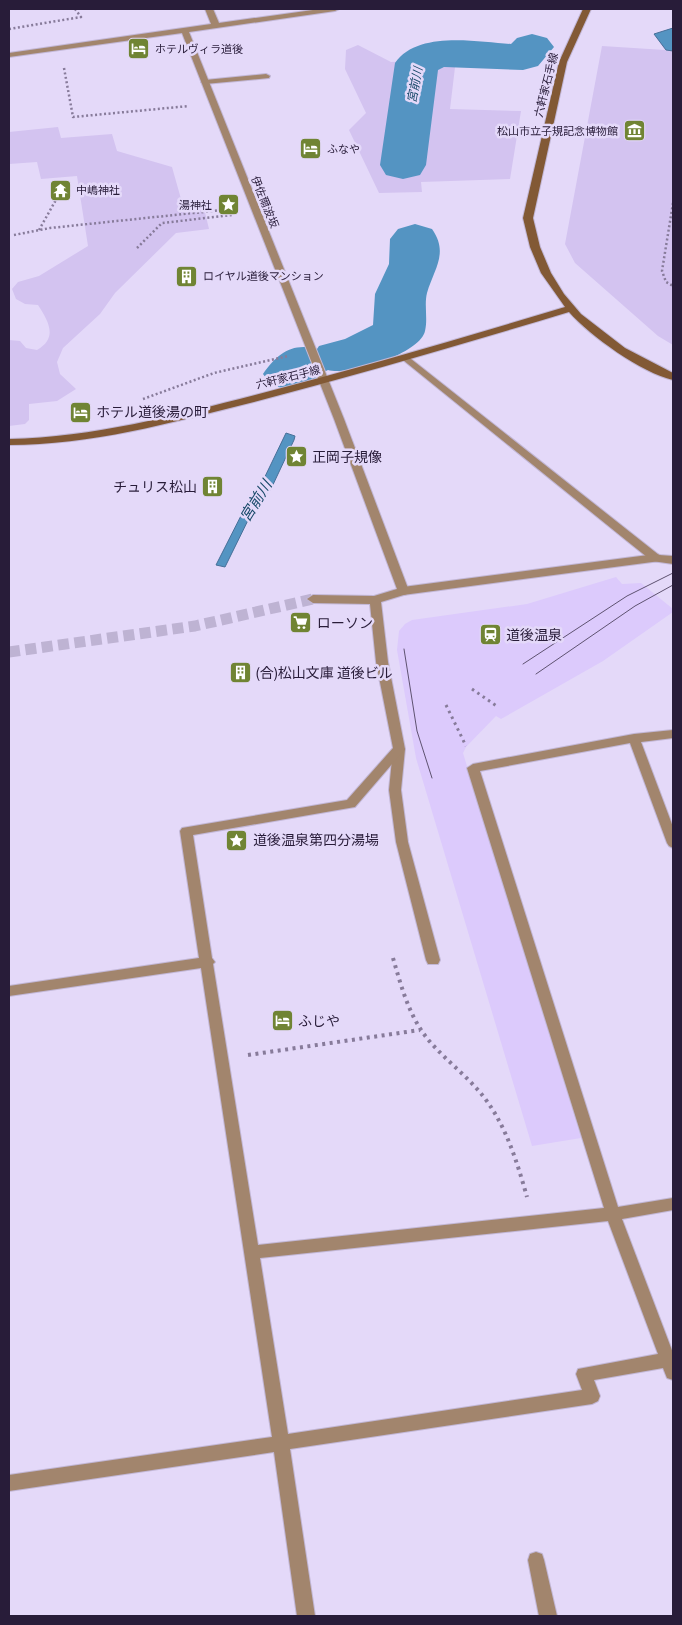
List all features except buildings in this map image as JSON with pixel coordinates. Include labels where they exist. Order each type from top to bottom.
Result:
[{"type":"main road","name":"六軒家石手線","points":[[587,9],[563,62],[528,218],[532,244],[541,268],[569,309],[615,345],[673,376]]},
{"type":"main road","name":"六軒家石手線","points":[[9,442],[41,442],[102,434],[166,421],[324,381],[569,309]]},
{"type":"street","points":[[209,9],[216,26]]},
{"type":"street","points":[[9,55],[60,46],[185,31],[335,9]]},
{"type":"street","name":"伊佐爾波坂","points":[[185,31],[313,351],[403,591]]},
{"type":"street","points":[[205,82],[266,76]]},
{"type":"street","points":[[406,358],[656,558],[673,560]]},
{"type":"street","points":[[313,599],[375,600],[403,591],[656,558],[673,552]]},
{"type":"street","points":[[375,600],[382,662],[399,749],[395,790],[402,842],[433,960]]},
{"type":"street","points":[[9,1484],[592,1396],[584,1374],[671,1366],[613,1214],[473,768],[634,738],[673,734]]},
{"type":"street","points":[[634,738],[673,843]]},
{"type":"street","points":[[306,1616],[282,1443],[186,831],[350,804],[399,749]]},
{"type":"street","points":[[9,991],[208,962]]},
{"type":"street","points":[[252,1252],[613,1214],[673,1204]]},
{"type":"street","points":[[536,1560],[548,1616]]},
{"type":"path","points":[[9,29],[81,17],[75,9]]},
{"type":"path","points":[[60,46],[73,117],[214,104]]},
{"type":"path","points":[[39,230],[56,198]]},
{"type":"path","points":[[673,203],[662,271],[666,282],[673,286]]},
{"type":"path","points":[[14,235],[39,230],[234,209]]},
{"type":"path","points":[[137,248],[162,223],[257,212]]},
{"type":"path","points":[[160,217],[162,223]]},
{"type":"path","points":[[141,401],[164,389],[213,373],[313,351]]},
{"type":"path","points":[[472,689],[498,707]]},
{"type":"path","points":[[446,705],[466,747],[473,768]]},
{"type":"path","points":[[393,958],[402,990],[420,1030],[474,1085],[506,1135],[518,1163],[533,1222]]},
{"type":"path","points":[[223,1058],[420,1030]]},
{"type":"shaded area","points":[[673,28],[673,345],[658,336],[575,263],[565,244],[602,46],[665,50],[654,34]]},
{"type":"shaded area","points":[[358,45],[391,62],[456,59],[450,109],[521,111],[510,179],[421,182],[422,192],[379,193],[349,130],[366,113],[345,69],[346,50]]},
{"type":"shaded area","points":[[58,127],[61,138],[112,134],[117,151],[172,167],[183,206],[203,204],[209,229],[176,233],[115,293],[100,314],[63,348],[57,362],[60,374],[76,389],[57,401],[29,404],[29,420],[25,424],[9,426],[9,340],[20,341],[26,348],[37,350],[48,340],[49,335],[48,324],[38,305],[25,304],[16,299],[12,289],[18,282],[39,276],[88,246],[77,176],[41,179],[37,162],[9,164],[9,132]]},
{"type":"shaded area","points":[[616,577],[622,584],[641,583],[673,609],[673,612],[603,661],[501,719],[496,716],[466,747],[463,753],[581,1138],[532,1146],[416,758],[397,650],[399,631],[412,620],[527,604]]},
{"type":"water","points":[[673,28],[673,51],[666,50],[654,34]]},
{"type":"water","name":"宮前川","points":[[286,433],[295,436],[294,440],[270,491],[257,502],[225,567],[216,565],[250,498],[259,489]]},
{"type":"waterway","name":"宮前川","points":[[403,165],[417,63],[438,54],[523,57],[532,47]]},
{"type":"waterway","name":"宮前川","points":[[338,357],[363,351],[399,332],[401,294],[414,264],[415,239]]},
{"type":"waterway","name":"宮前川","points":[[290,374],[299,364],[307,362]]},
{"type":"tunnel","points":[[9,652],[195,626],[313,599]]},
{"type":"tram line","points":[[523,664],[627,596],[673,573]]},
{"type":"tram line","points":[[536,674],[635,606],[673,585]]},
{"type":"tram line","points":[[404,649],[417,731],[432,778]]},
{"type":"place","name":"ホテルヴィラ道後","points":[[139,49]]},
{"type":"place","name":"松山市立子規記念博物館","points":[[634,131]]},
{"type":"place","name":"ふなや","points":[[311,149]]},
{"type":"place","name":"中嶋神社","points":[[60,190]]},
{"type":"place","name":"湯神社","points":[[228,205]]},
{"type":"place","name":"ロイヤル道後マンション","points":[[187,276]]},
{"type":"place","name":"ホテル道後湯の町","points":[[80,412]]},
{"type":"place","name":"正岡子規像","points":[[296,457]]},
{"type":"place","name":"チュリス松山","points":[[213,487]]},
{"type":"place","name":"ローソン","points":[[301,623]]},
{"type":"place","name":"道後温泉","points":[[490,635]]},
{"type":"place","name":"(合)松山文庫 道後ビル","points":[[240,673]]},
{"type":"place","name":"道後温泉第四分湯場","points":[[237,840]]},
{"type":"place","name":"ふじや","points":[[282,1021]]}]
